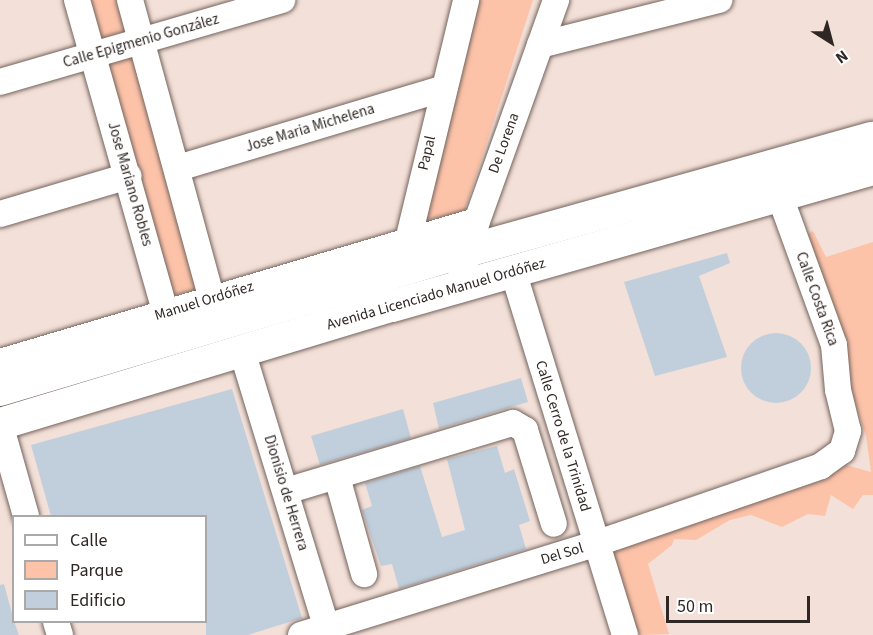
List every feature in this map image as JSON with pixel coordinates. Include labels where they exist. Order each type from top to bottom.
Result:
[{"type":"main road","name":"Avenida Licenciado Manuel Ordóñez","points":[[0,424],[172,340],[216,312],[401,272],[467,251],[873,138]]},
{"type":"main road","name":"Avenida Licenciado Manuel Ordóñez","points":[[0,390],[172,340],[231,354],[779,194],[873,170]]},
{"type":"street","name":"Jose Mariano Robles","points":[[77,0],[172,340]]},
{"type":"street","points":[[130,0],[216,312],[231,354]]},
{"type":"street","name":"Calle Epigmenio González","points":[[0,82],[282,0]]},
{"type":"street","name":"Papal","points":[[392,306],[442,89],[466,0]]},
{"type":"street","name":"De Lorena","points":[[458,288],[477,221],[556,0]]},
{"type":"street","points":[[540,45],[719,0]]},
{"type":"street","name":"Jose Maria Michelena","points":[[178,168],[442,89]]},
{"type":"street","points":[[0,214],[128,176]]},
{"type":"street","name":"Calle Costa Rica","points":[[779,194],[836,356],[847,444],[821,466]]},
{"type":"street","name":"Manuel Ordóñez","points":[[216,312],[407,239],[477,221]]},
{"type":"street","name":"Calle Cerro de la Trinidad","points":[[513,271],[595,544],[625,635]]},
{"type":"street","name":"Manuel Ordóñez","points":[[0,362],[172,340]]},
{"type":"street","name":"Dionisio de Herrera","points":[[231,354],[286,490],[328,632]]},
{"type":"street","points":[[286,490],[337,477],[513,423],[525,430],[554,524]]},
{"type":"street","points":[[0,424],[26,515]]},
{"type":"street","name":"Del Sol","points":[[301,635],[328,632],[595,544],[821,466]]},
{"type":"street","points":[[337,477],[364,574]]},
{"type":"green space","points":[[81,0],[121,0],[205,287],[169,296]]},
{"type":"green space","points":[[478,0],[533,0],[464,213],[418,221]]},
{"type":"green space","points":[[813,231],[826,257],[873,242],[873,495],[863,495],[853,509],[831,495],[825,516],[808,514],[782,527],[751,515],[730,520],[696,540],[674,539],[672,545],[648,564],[669,634],[640,635],[627,609],[606,543],[832,461],[871,472],[866,436],[801,237]]},
{"type":"building","points":[[727,253],[730,263],[699,276],[727,357],[655,376],[624,282]]},
{"type":"building","points":[[769,333],[783,333],[796,339],[805,348],[811,361],[809,381],[801,393],[783,403],[769,403],[756,397],[747,388],[741,375],[741,361],[747,348],[756,339]]},
{"type":"building","points":[[521,378],[528,402],[439,429],[433,403]]},
{"type":"building","points":[[232,389],[302,618],[248,635],[206,635],[207,515],[51,515],[31,445]]},
{"type":"building","points":[[403,409],[411,438],[320,465],[311,436]]},
{"type":"building","points":[[497,446],[505,473],[514,469],[530,521],[519,525],[526,549],[399,589],[392,564],[381,566],[362,510],[372,506],[365,483],[420,466],[442,537],[465,530],[447,459]]},
{"type":"building","points":[[4,584],[12,614],[12,623],[15,623],[19,635],[0,635],[0,585]]}]
